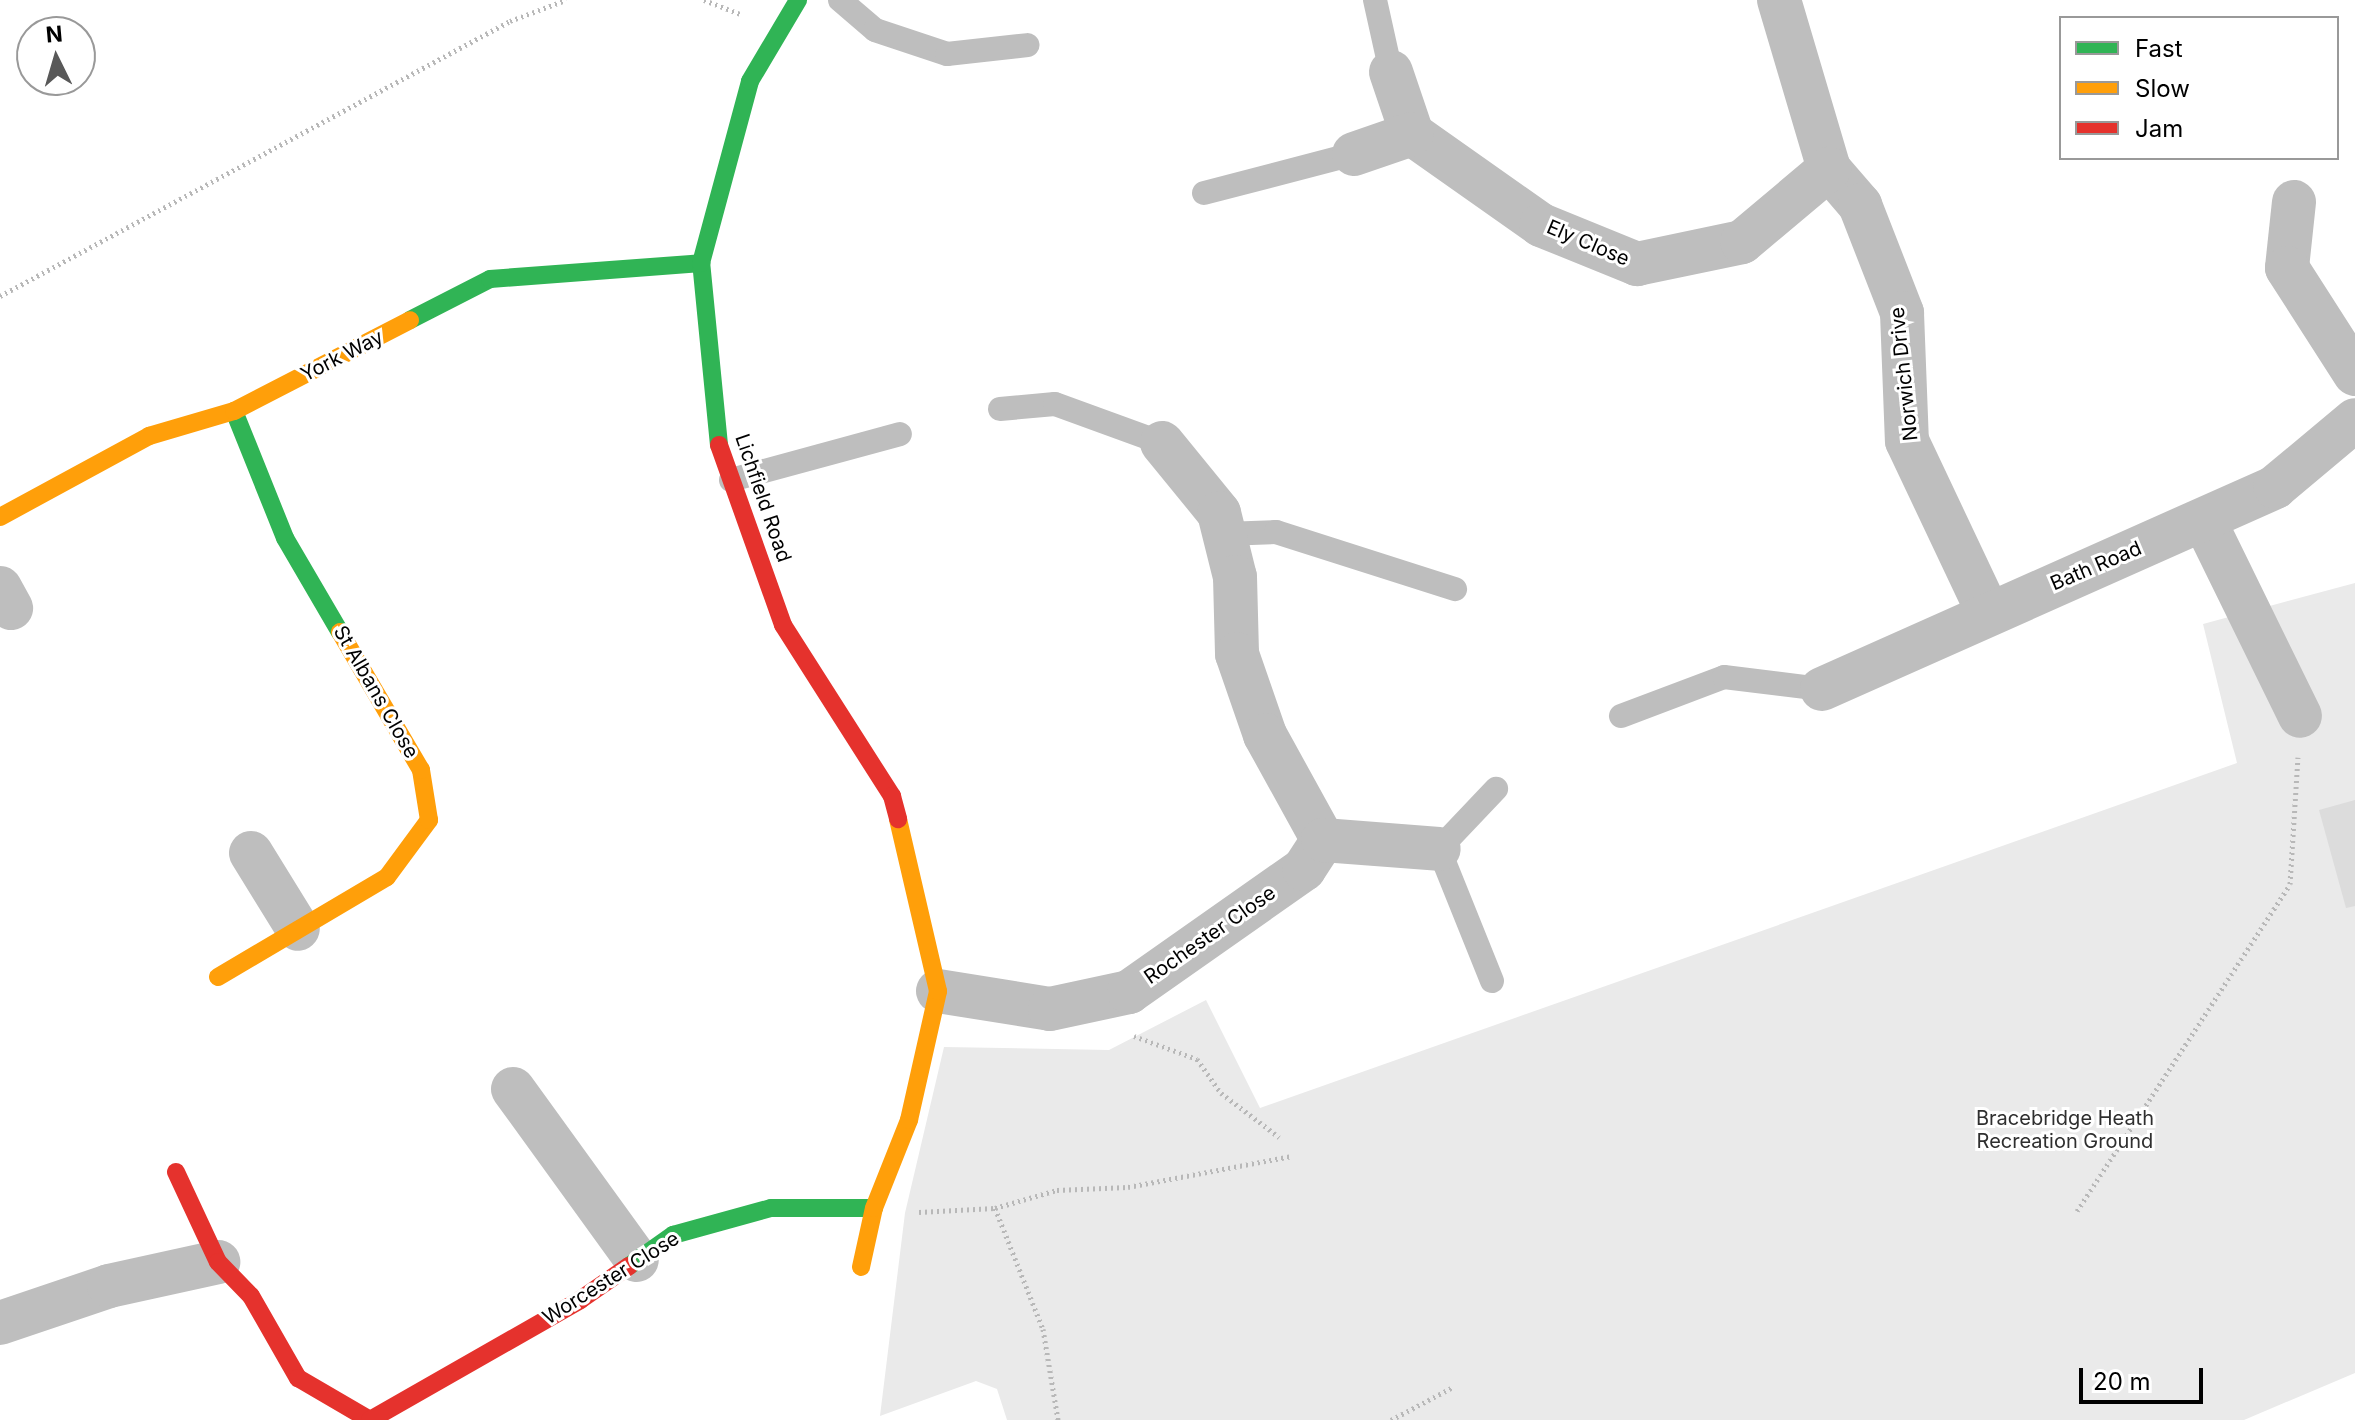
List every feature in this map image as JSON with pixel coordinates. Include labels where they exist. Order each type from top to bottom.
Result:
[{"type":"street","name":"Lichfield Road","points":[[798,0],[750,81],[701,263],[719,445],[783,625],[892,796],[938,991]]},
{"type":"street","name":"Norwich Drive","points":[[1779,0],[1829,169],[1860,205],[1902,313],[1907,441],[1988,612]]},
{"type":"street","points":[[1354,154],[1412,134],[1391,72]]},
{"type":"street","name":"Ely Close","points":[[1412,134],[1541,225],[1637,264],[1742,242],[1829,169]]},
{"type":"street","points":[[2294,202],[2287,268],[2355,374]]},
{"type":"street","name":"York Way","points":[[0,517],[149,436],[234,411],[490,279],[701,263]]},
{"type":"street","name":"St Albans Close","points":[[218,977],[387,877],[429,820],[421,770],[285,538],[234,411]]},
{"type":"street","name":"Bath Road","points":[[1822,689],[1988,612],[2275,487],[2355,420]]},
{"type":"street","points":[[1162,443],[1219,513],[1235,577],[1237,654],[1265,735],[1323,840],[1439,849]]},
{"type":"street","points":[[2204,520],[2300,716]]},
{"type":"street","name":"Rochester Close","points":[[938,991],[1050,1009],[1129,992],[1304,869],[1323,840]]},
{"type":"street","points":[[251,853],[298,929]]},
{"type":"street","points":[[861,1267],[874,1208],[909,1120],[938,991]]},
{"type":"street","points":[[513,1089],[637,1260]]},
{"type":"street","name":"Worcester Close","points":[[176,1172],[218,1262],[251,1296],[298,1378],[370,1420],[580,1300],[673,1235],[771,1208],[874,1208]]},
{"type":"street","points":[[0,1323],[109,1286],[218,1262]]},
{"type":"lane","points":[[840,0],[875,30],[947,54],[1028,45]]},
{"type":"lane","points":[[1375,0],[1391,72]]},
{"type":"lane","points":[[1204,193],[1354,154]]},
{"type":"lane","points":[[1000,409],[1055,404],[1162,443]]},
{"type":"lane","points":[[731,480],[900,434]]},
{"type":"lane","points":[[1224,534],[1276,532],[1455,589]]},
{"type":"lane","points":[[1621,716],[1724,677],[1822,689]]},
{"type":"lane","points":[[1492,981],[1439,849],[1496,789]]},
{"type":"path","points":[[0,296],[510,21],[566,0]]},
{"type":"path","points":[[2077,1211],[2290,884],[2300,716]]},
{"type":"path","points":[[1121,1032],[1197,1059],[1221,1093],[1279,1137]]},
{"type":"path","points":[[905,1213],[995,1208],[1057,1190],[1128,1187],[1292,1156]]},
{"type":"path","points":[[995,1208],[1043,1329],[1058,1420]]},
{"type":"path","points":[[1391,1420],[1453,1387]]},
{"type":"green space","name":"Bracebridge Heath Recreation Ground","points":[[2355,583],[2355,1373],[2244,1420],[1007,1420],[997,1389],[976,1381],[880,1416],[905,1213],[944,1047],[1109,1050],[1206,1000],[1260,1108],[2237,763],[2203,624]]},
{"type":"building","points":[[2355,800],[2355,906],[2346,908],[2319,810]]},
{"type":"traffic: fast","points":[[719,445],[701,263],[750,81],[798,0]]},
{"type":"traffic: fast","points":[[410,320],[490,279],[701,263]]},
{"type":"traffic: fast","points":[[234,411],[285,538],[340,632]]},
{"type":"traffic: fast","points":[[629,1266],[673,1235],[771,1208],[874,1208]]},
{"type":"traffic: slow","points":[[0,517],[149,436],[234,411],[410,320]]},
{"type":"traffic: slow","points":[[218,977],[387,877],[429,820],[421,770],[340,632]]},
{"type":"traffic: slow","points":[[861,1267],[874,1208],[909,1120],[938,991],[898,819]]},
{"type":"traffic: jam","points":[[719,445],[783,625],[892,796],[898,819]]},
{"type":"traffic: jam","points":[[176,1172],[218,1262],[251,1296],[298,1378],[370,1420],[580,1300],[629,1266]]}]
